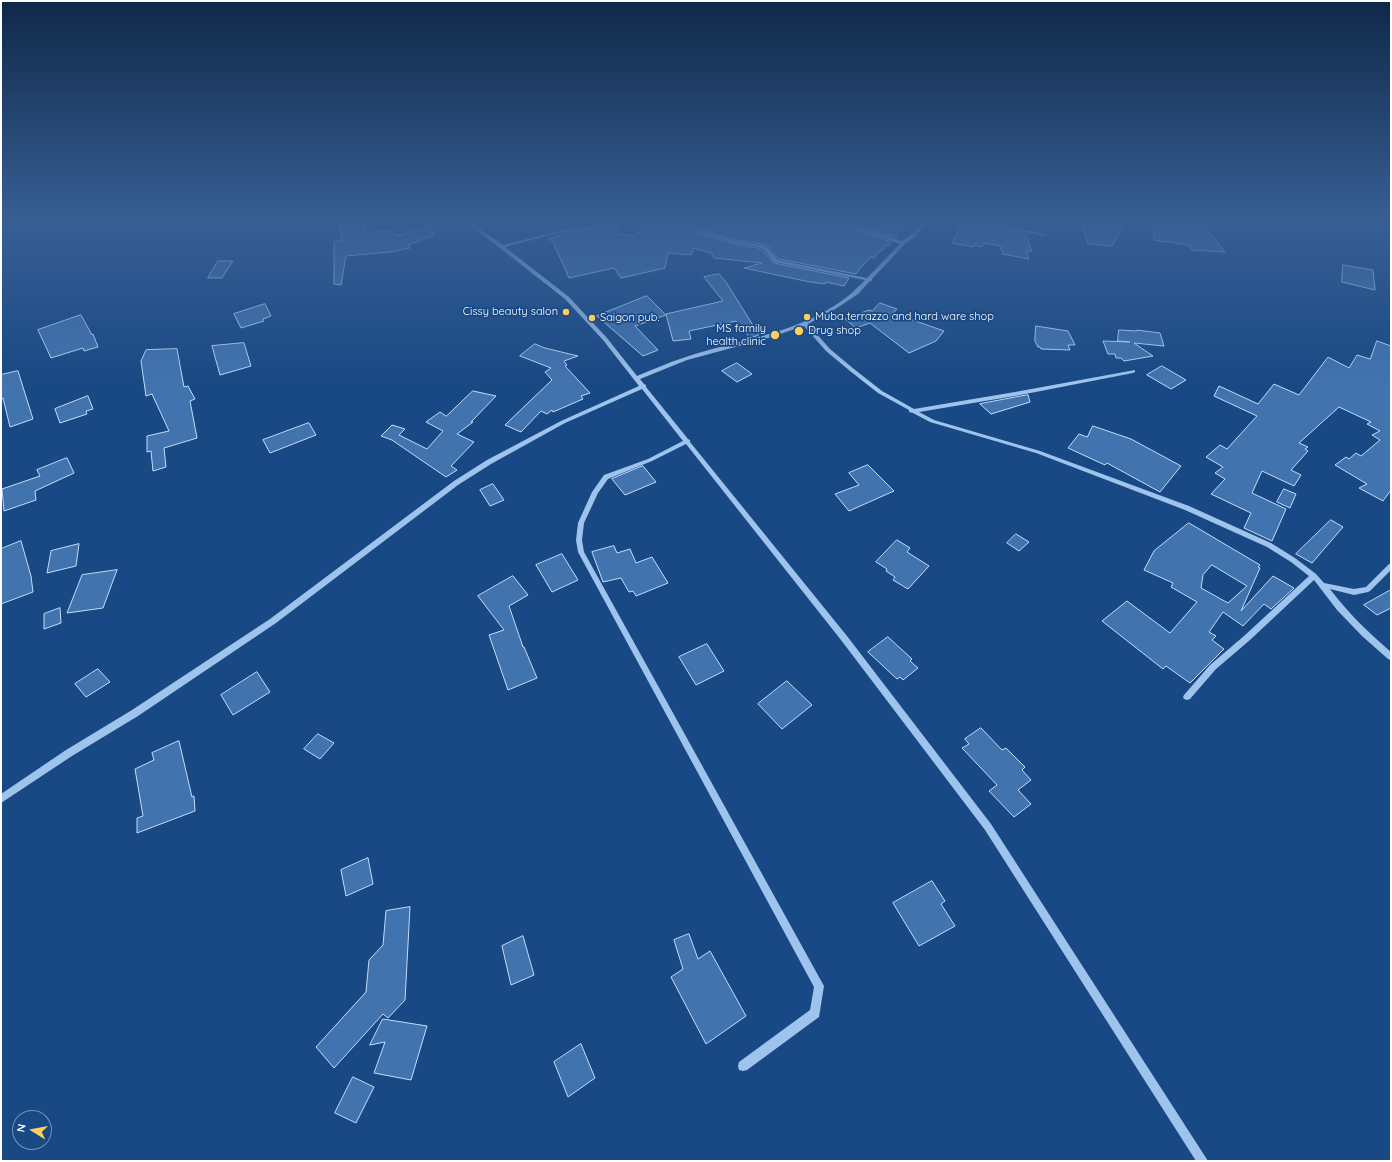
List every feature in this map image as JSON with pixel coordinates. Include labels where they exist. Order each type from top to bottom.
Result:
[{"type":"street","points":[[538,275],[567,298],[605,339],[644,386],[844,638],[988,827],[1202,1161]]},
{"type":"street","points":[[848,275],[870,280]]},
{"type":"street","points":[[637,378],[685,359],[764,338],[805,324],[851,297],[874,275]]},
{"type":"street","points":[[805,324],[828,350],[852,370],[880,392],[910,411],[932,421],[1038,452],[1187,508],[1270,545],[1314,576],[1340,608],[1360,629],[1391,657]]},
{"type":"street","points":[[910,411],[1015,394],[1133,371]]},
{"type":"street","points":[[1,798],[69,753],[135,713],[274,621],[456,483],[489,462],[563,422],[644,386]]},
{"type":"street","points":[[688,441],[650,460],[606,477],[595,492],[589,504],[581,523],[579,540],[581,552],[819,986],[814,1013],[743,1066]]},
{"type":"street","points":[[1322,585],[1354,592],[1368,589],[1391,566]]},
{"type":"street","points":[[1187,697],[1213,667],[1248,638],[1314,576]]},
{"type":"building","points":[[210,275],[224,275],[222,278],[208,278]]},
{"type":"building","points":[[334,275],[343,275],[341,285],[334,284]]},
{"type":"building","points":[[568,275],[581,275],[569,278]]},
{"type":"building","points":[[619,275],[633,275],[621,278]]},
{"type":"building","points":[[720,275],[726,282],[759,335],[750,338],[736,321],[689,331],[691,339],[673,341],[666,314],[723,301],[704,277]]},
{"type":"building","points":[[778,275],[835,275],[849,278],[844,286],[826,282],[825,284]]},
{"type":"building","points":[[1342,275],[1374,275],[1375,290],[1342,282]]},
{"type":"building","points":[[647,296],[666,315],[635,326],[658,350],[643,356],[597,316]]},
{"type":"building","points":[[880,303],[897,309],[893,313],[944,331],[936,341],[909,353],[870,323],[856,328],[845,319],[869,310],[872,311]]},
{"type":"building","points":[[265,304],[271,316],[263,319],[264,321],[241,328],[234,314]]},
{"type":"building","points":[[81,315],[92,335],[93,334],[98,347],[84,351],[83,348],[51,358],[38,330]]},
{"type":"building","points":[[1036,326],[1068,331],[1075,345],[1068,345],[1070,350],[1041,349],[1035,341]]},
{"type":"building","points":[[1119,330],[1137,330],[1160,333],[1164,346],[1134,343],[1153,356],[1124,361],[1121,358],[1116,358],[1115,354],[1108,354],[1103,341],[1130,342],[1118,341]]},
{"type":"building","points":[[1377,341],[1391,346],[1391,490],[1383,501],[1359,488],[1367,484],[1335,465],[1346,457],[1349,459],[1356,453],[1361,456],[1380,440],[1372,435],[1380,431],[1367,424],[1371,422],[1339,407],[1299,443],[1308,447],[1305,449],[1308,451],[1291,470],[1301,475],[1294,486],[1262,471],[1252,493],[1286,509],[1272,541],[1244,528],[1251,513],[1211,494],[1225,479],[1215,473],[1223,467],[1206,457],[1220,445],[1227,449],[1257,416],[1214,396],[1219,386],[1258,404],[1274,384],[1299,395],[1328,357],[1349,368],[1357,355],[1370,359]]},
{"type":"building","points":[[244,343],[251,366],[220,375],[212,346]]},
{"type":"building","points":[[535,344],[578,356],[564,361],[567,365],[565,366],[590,393],[581,396],[583,399],[553,412],[552,410],[547,414],[541,411],[521,432],[505,425],[552,380],[545,372],[551,368],[520,356]]},
{"type":"building","points":[[177,349],[184,387],[188,386],[195,399],[190,401],[197,438],[164,448],[166,467],[153,471],[151,451],[147,452],[147,436],[169,431],[152,394],[146,396],[141,361],[146,350]]},
{"type":"building","points":[[737,363],[752,374],[737,382],[722,371]]},
{"type":"building","points":[[1162,366],[1186,380],[1171,389],[1147,375]]},
{"type":"building","points":[[18,371],[33,419],[10,427],[3,398],[1,399],[1,375]]},
{"type":"building","points":[[473,391],[496,396],[471,422],[473,422],[457,434],[474,442],[451,466],[457,470],[446,477],[392,440],[381,436],[392,425],[405,429],[399,435],[427,449],[443,431],[426,422],[440,412],[446,416]]},
{"type":"building","points":[[1028,395],[1030,402],[991,414],[980,404]]},
{"type":"building","points":[[88,396],[93,409],[86,411],[87,414],[60,423],[55,409]]},
{"type":"building","points":[[309,423],[316,435],[270,453],[263,440]]},
{"type":"building","points":[[1093,426],[1131,439],[1181,466],[1160,492],[1107,463],[1105,465],[1068,448],[1079,434],[1087,437]]},
{"type":"building","points":[[67,458],[74,473],[35,491],[36,500],[4,511],[2,489],[40,476],[37,470]]},
{"type":"building","points":[[868,465],[894,491],[849,511],[835,494],[859,485],[849,473]]},
{"type":"building","points":[[643,466],[656,482],[625,495],[612,479]]},
{"type":"building","points":[[493,484],[504,500],[490,506],[480,490]]},
{"type":"building","points":[[1284,489],[1296,494],[1290,508],[1277,502]]},
{"type":"building","points":[[1331,520],[1343,527],[1312,563],[1296,554]]},
{"type":"building","points":[[1189,523],[1260,565],[1241,611],[1273,576],[1294,588],[1271,609],[1264,604],[1243,626],[1223,612],[1209,632],[1216,636],[1212,640],[1224,649],[1190,683],[1166,666],[1163,669],[1102,621],[1127,601],[1170,633],[1197,602],[1171,587],[1173,583],[1144,570],[1154,551]],"holes":[[[1212,565],[1247,586],[1228,603],[1201,588],[1203,575]]]},
{"type":"building","points":[[1016,534],[1029,542],[1019,551],[1007,543]]},
{"type":"building","points":[[897,540],[910,548],[907,552],[929,566],[908,589],[893,580],[895,577],[886,571],[887,569],[876,562]]},
{"type":"building","points":[[21,541],[31,576],[33,592],[1,604],[1,549]]},
{"type":"building","points":[[79,544],[76,566],[47,573],[51,551]]},
{"type":"building","points":[[614,546],[617,553],[630,549],[636,563],[652,557],[668,583],[636,596],[633,591],[629,592],[621,578],[603,582],[592,552]]},
{"type":"building","points":[[562,554],[578,580],[552,592],[536,565]]},
{"type":"building","points":[[117,570],[103,608],[67,613],[82,575]]},
{"type":"building","points":[[513,576],[528,595],[509,606],[523,647],[537,678],[508,690],[489,635],[504,630],[478,596]]},
{"type":"building","points":[[1391,590],[1391,608],[1377,615],[1364,605]]},
{"type":"building","points":[[60,608],[61,623],[44,629],[44,614]]},
{"type":"building","points":[[888,637],[912,659],[910,661],[918,668],[903,680],[900,677],[897,679],[868,652]]},
{"type":"building","points":[[707,644],[724,671],[696,685],[679,657]]},
{"type":"building","points":[[98,669],[110,682],[86,697],[75,684]]},
{"type":"building","points":[[257,672],[270,692],[233,715],[221,695]]},
{"type":"building","points":[[787,681],[812,705],[782,729],[758,704]]},
{"type":"building","points":[[981,728],[1002,750],[1006,748],[1025,767],[1022,770],[1031,780],[1018,790],[1031,804],[1014,817],[989,791],[997,785],[962,748],[969,744],[965,739]]},
{"type":"building","points":[[318,734],[334,743],[320,759],[304,749]]},
{"type":"building","points":[[179,741],[192,797],[194,796],[195,811],[137,833],[137,818],[143,816],[135,769],[154,760],[152,753]]},
{"type":"building","points":[[368,858],[373,884],[346,896],[341,870]]},
{"type":"building","points":[[932,881],[945,901],[941,904],[955,926],[919,946],[893,903]]},
{"type":"building","points":[[410,907],[405,1000],[388,1018],[383,1014],[334,1068],[316,1047],[366,992],[369,960],[383,945],[386,911]]},
{"type":"building","points":[[689,934],[698,959],[710,951],[746,1016],[706,1044],[671,977],[683,969],[674,940]]},
{"type":"building","points":[[523,936],[534,975],[511,985],[502,946]]},
{"type":"building","points":[[383,1019],[427,1026],[411,1080],[374,1073],[385,1042],[370,1045]]},
{"type":"building","points":[[581,1044],[595,1078],[568,1097],[554,1062]]},
{"type":"building","points":[[353,1077],[374,1087],[356,1123],[335,1113]]},
{"type":"place","name":"Cissy beauty salon","points":[[566,312]]},
{"type":"place","name":"Muba terrazzo and hard ware shop","points":[[807,317]]},
{"type":"place","name":"Saigon pub.","points":[[592,318]]},
{"type":"place","name":"Drug shop","points":[[799,331]]},
{"type":"place","name":"MS family health clinic","points":[[775,335]]}]
